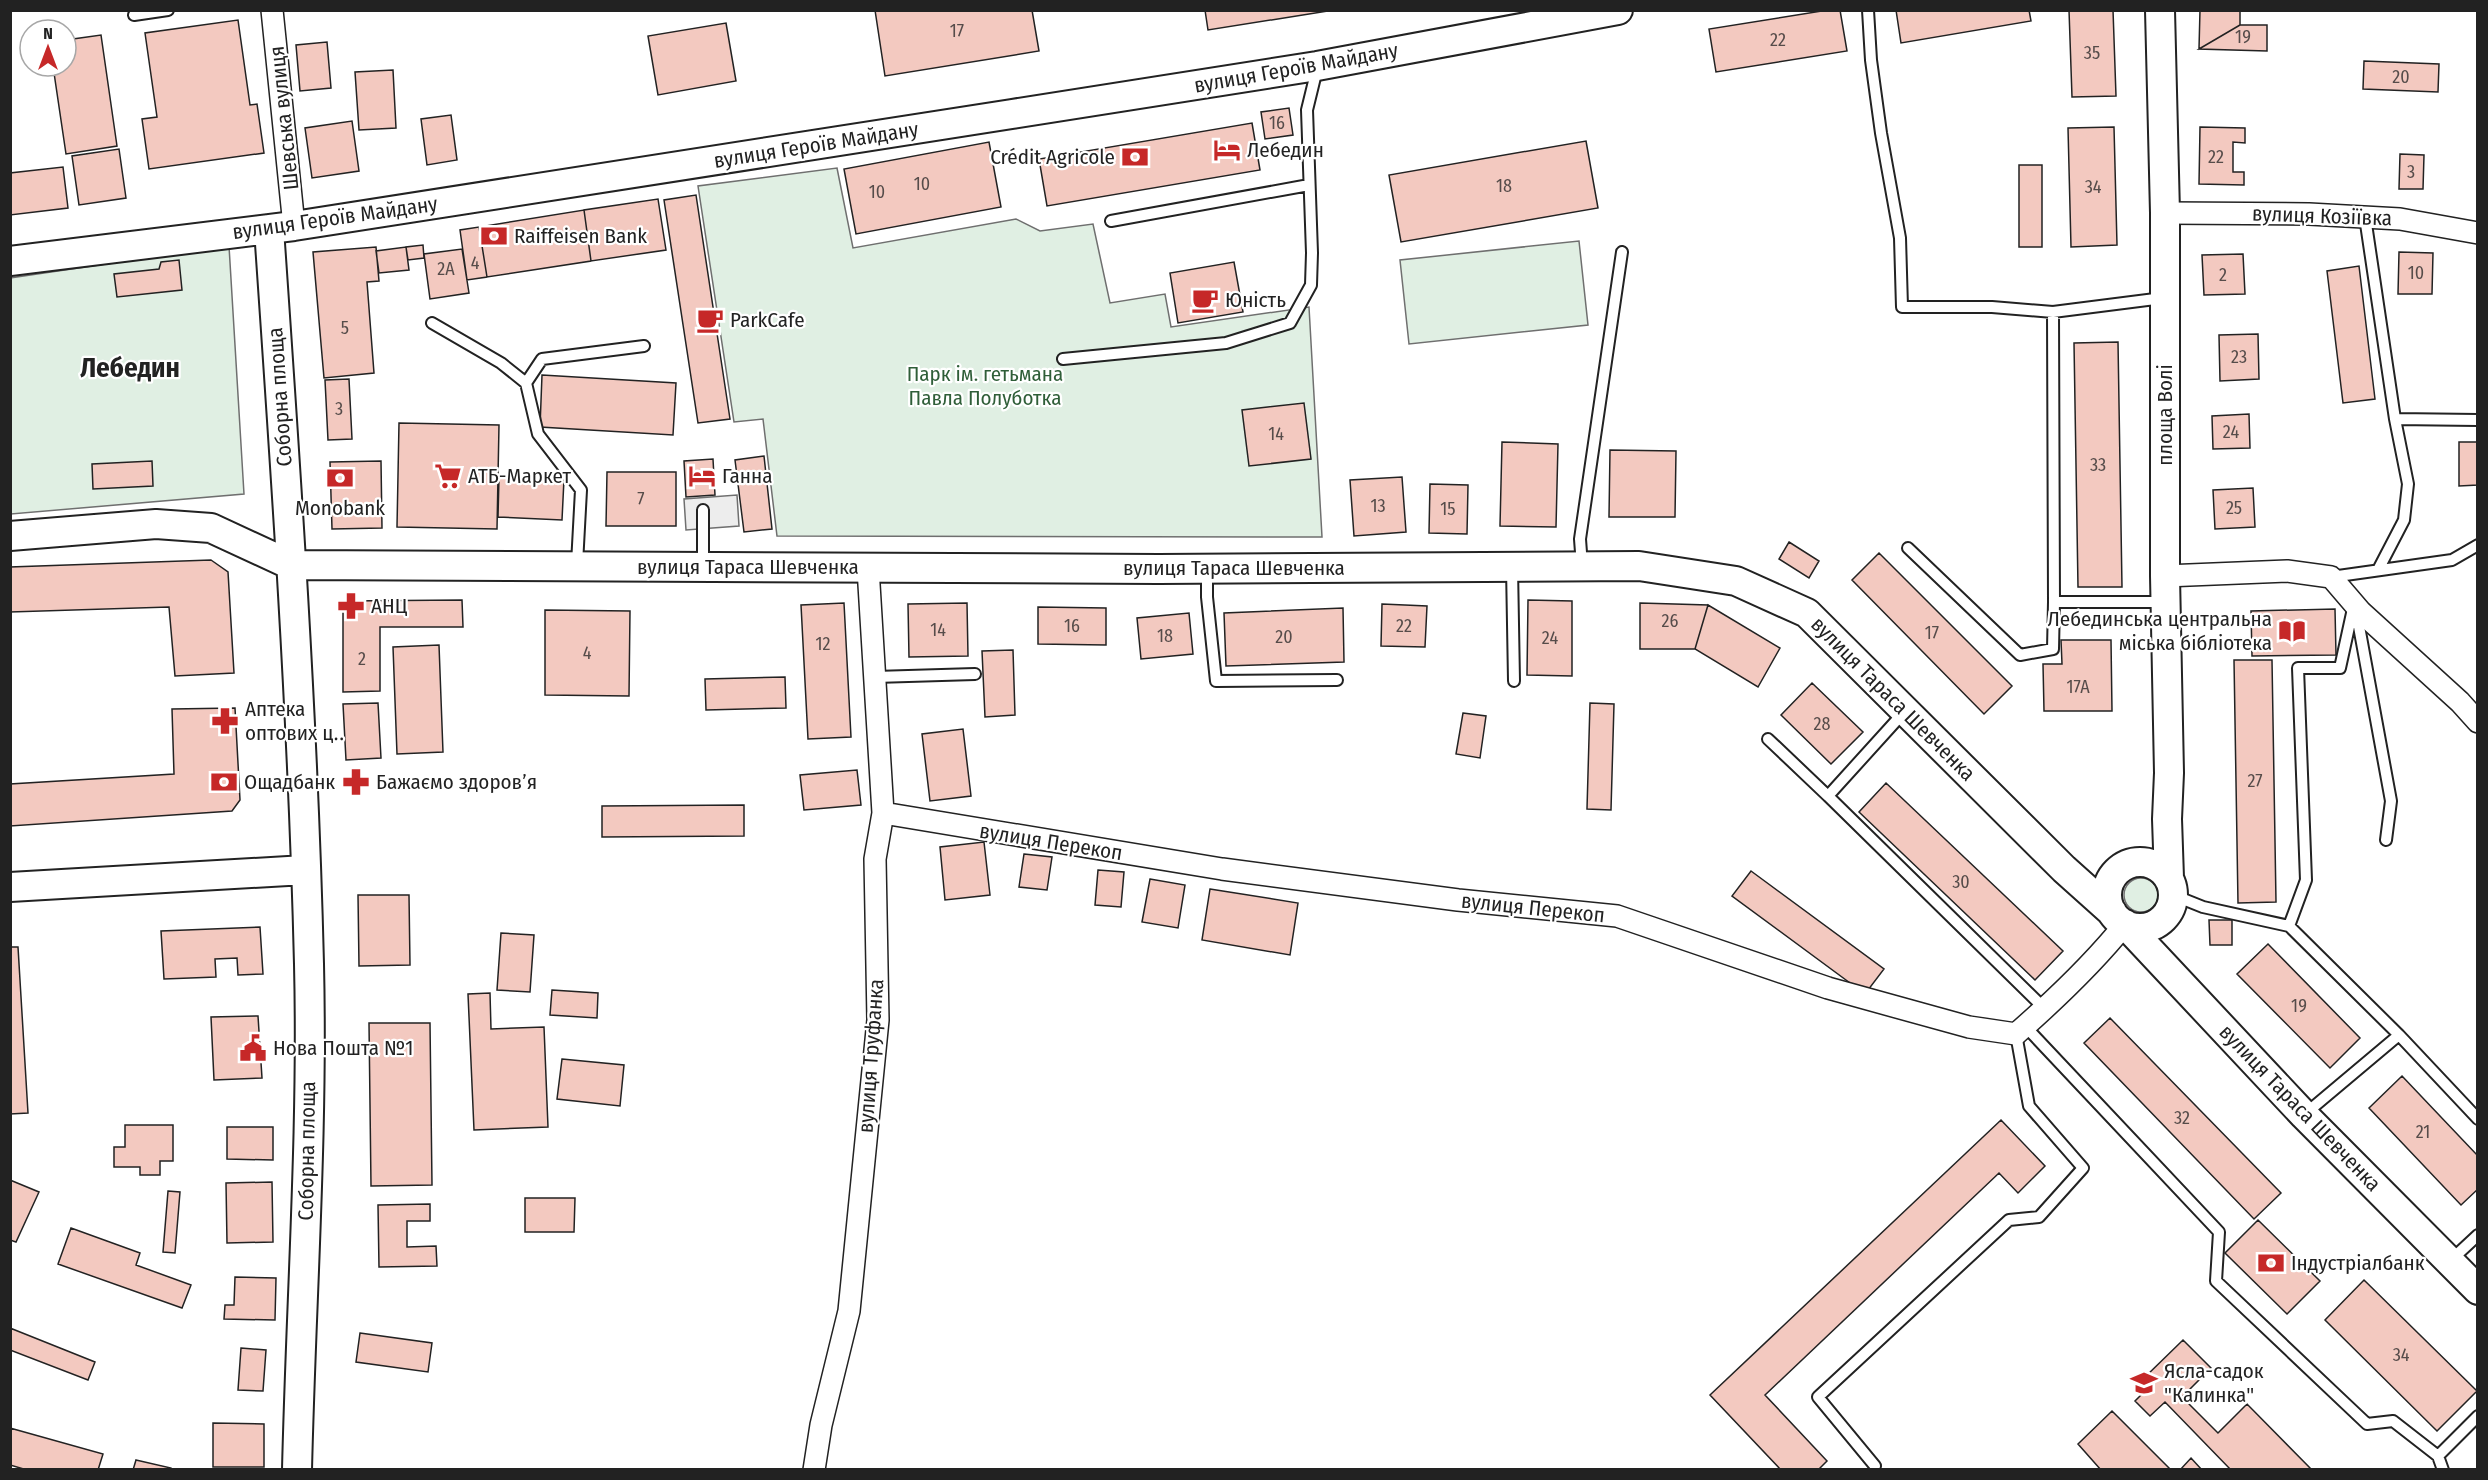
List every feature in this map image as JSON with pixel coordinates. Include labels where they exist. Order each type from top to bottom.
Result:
[{"type":"main road","name":"вулиця Героїв Майдану","points":[[10,261],[282,227],[1317,66],[1618,10]]},
{"type":"main road","name":"площа Волі","points":[[2160,10],[2165,213],[2165,589],[2169,773],[2167,819],[2173,975]]},
{"type":"main road","name":"Соборна площа","points":[[282,227],[291,566],[309,966],[309,1131],[297,1470]]},
{"type":"main road","points":[[10,536],[156,525],[211,528],[291,566]]},
{"type":"main road","name":"вулиця Тараса Шевченка","points":[[291,566],[868,568],[1639,566],[1736,581],[1807,613],[2064,869],[2118,918],[2304,1115],[2478,1290]]},
{"type":"main road","points":[[2064,869],[2128,865],[2155,865],[2171,894],[2158,923],[2139,928],[2118,918],[2108,904],[2109,885],[2128,865],[2167,819]]},
{"type":"main road","points":[[10,887],[305,870]]},
{"type":"street","name":"Шевська вулиця","points":[[273,10],[282,227]]},
{"type":"street","name":"вулиця Козіївка","points":[[2165,213],[2309,214],[2400,219],[2478,232]]},
{"type":"street","name":"вулиця Труфанка","points":[[814,1470],[821,1425],[849,1311],[878,1020],[875,859],[883,813],[868,568]]},
{"type":"street","points":[[2165,589],[2287,571],[2331,577],[2354,604],[2469,700],[2478,722]]},
{"type":"street","name":"вулиця Перекоп","points":[[883,813],[1222,869],[1458,900],[1617,916],[1828,988],[1969,1028],[2021,1030]]},
{"type":"street","points":[[2021,1030],[2100,956],[2118,918]]},
{"type":"lane","points":[[134,15],[168,10]]},
{"type":"lane","points":[[1868,10],[1871,60],[1900,237],[1902,307],[1992,307],[2053,312],[2165,297]]},
{"type":"lane","points":[[1063,359],[1226,343],[1290,323],[1311,285],[1310,185],[1306,110],[1317,66]]},
{"type":"lane","points":[[1111,221],[1310,185]]},
{"type":"lane","points":[[2365,217],[2395,419],[2408,484],[2404,520],[2378,570]]},
{"type":"lane","points":[[1582,567],[1581,531],[1622,252]]},
{"type":"lane","points":[[1908,548],[2020,655],[2053,649],[2053,312]]},
{"type":"lane","points":[[432,322],[501,363],[526,382],[538,434],[581,490],[577,567]]},
{"type":"lane","points":[[526,382],[542,359],[644,346]]},
{"type":"lane","points":[[2395,419],[2478,420]]},
{"type":"lane","points":[[703,510],[703,567]]},
{"type":"lane","points":[[2331,577],[2452,560],[2478,545]]},
{"type":"lane","points":[[1512,567],[1514,681]]},
{"type":"lane","points":[[1207,568],[1207,597],[1216,681],[1337,680]]},
{"type":"lane","points":[[2054,602],[2165,589]]},
{"type":"lane","points":[[2354,604],[2391,801],[2386,840]]},
{"type":"lane","points":[[2289,926],[2306,880],[2298,668],[2340,668],[2354,604]]},
{"type":"lane","points":[[875,677],[975,674]]},
{"type":"lane","points":[[1828,796],[1905,711]]},
{"type":"lane","points":[[1768,739],[2045,1008]]},
{"type":"lane","points":[[2171,894],[2203,907],[2289,926],[2399,1035],[2478,1119]]},
{"type":"lane","points":[[2021,1030],[2220,1232],[2216,1281],[2367,1424],[2393,1421],[2438,1456],[2443,1470]]},
{"type":"lane","points":[[1875,1466],[1818,1397],[2009,1220],[2039,1216],[2083,1168],[2029,1106],[2021,1030]]},
{"type":"lane","points":[[2304,1115],[2399,1035]]},
{"type":"lane","points":[[2449,1261],[2478,1235]]},
{"type":"lane","points":[[2438,1456],[2478,1416]]},
{"type":"green space","name":"Парк ім. гетьмана Павла Полуботка","points":[[837,168],[853,248],[1016,219],[1040,231],[1093,224],[1110,303],[1165,294],[1171,327],[1309,307],[1322,537],[777,536],[763,419],[734,422],[698,186]]},
{"type":"green space","points":[[1579,241],[1588,325],[1409,344],[1400,260]]},
{"type":"green space","points":[[229,246],[244,494],[11,514],[10,278]]},
{"type":"green space","points":[[2141,878],[2153,883],[2158,895],[2153,907],[2141,912],[2129,907],[2124,895],[2129,883]]},
{"type":"shaded area","points":[[737,495],[739,526],[686,530],[684,499]]},
{"type":"building","points":[[875,10],[1032,10],[1039,51],[885,76]]},
{"type":"building","points":[[1205,10],[1334,10],[1208,30]]},
{"type":"building","points":[[1840,10],[1847,51],[1716,72],[1709,29]]},
{"type":"building","points":[[1896,10],[2029,10],[2031,21],[1901,43]]},
{"type":"building","points":[[2069,10],[2113,10],[2116,96],[2072,97]]},
{"type":"building","points":[[2200,10],[2240,10],[2240,25],[2199,49]]},
{"type":"building","points":[[238,20],[250,105],[257,104],[264,153],[149,169],[142,119],[157,117],[145,33]]},
{"type":"building","points":[[726,23],[736,81],[658,95],[648,36]]},
{"type":"building","points":[[2240,25],[2267,25],[2267,51],[2199,49]]},
{"type":"building","points":[[101,35],[117,146],[66,154],[55,78],[78,78],[78,38]]},
{"type":"building","points":[[327,42],[331,88],[300,91],[296,45]]},
{"type":"building","points":[[2364,61],[2439,64],[2438,92],[2363,89]]},
{"type":"building","points":[[393,70],[396,128],[359,130],[355,72]]},
{"type":"building","points":[[1289,108],[1293,135],[1265,139],[1261,112]]},
{"type":"building","points":[[451,115],[457,160],[427,165],[421,119]]},
{"type":"building","points":[[352,121],[359,171],[312,178],[305,128]]},
{"type":"building","points":[[1252,123],[1260,170],[1047,206],[1039,159]]},
{"type":"building","points":[[2114,127],[2117,245],[2071,247],[2068,128]]},
{"type":"building","points":[[2200,127],[2245,128],[2245,143],[2233,142],[2233,172],[2244,172],[2244,185],[2199,184]]},
{"type":"building","points":[[1586,141],[1598,208],[1401,242],[1389,175]]},
{"type":"building","points":[[989,142],[1001,207],[856,234],[844,169]]},
{"type":"building","points":[[119,149],[126,198],[79,205],[72,156]]},
{"type":"building","points":[[2400,154],[2424,155],[2423,189],[2399,189]]},
{"type":"building","points":[[2019,165],[2042,165],[2042,247],[2019,247]]},
{"type":"building","points":[[63,167],[68,208],[10,215],[10,173]]},
{"type":"building","points":[[696,195],[730,419],[698,423],[664,200]]},
{"type":"building","points":[[658,199],[666,250],[591,261],[584,210]]},
{"type":"building","points":[[584,210],[591,261],[487,277],[479,227]]},
{"type":"building","points":[[479,227],[487,277],[467,280],[460,230]]},
{"type":"building","points":[[423,245],[424,258],[408,260],[406,247]]},
{"type":"building","points":[[376,247],[379,281],[367,282],[374,373],[324,378],[313,252]]},
{"type":"building","points":[[406,247],[409,270],[379,273],[376,251]]},
{"type":"building","points":[[462,249],[469,293],[430,299],[424,254]]},
{"type":"building","points":[[2399,252],[2433,253],[2432,294],[2398,294]]},
{"type":"building","points":[[2243,254],[2245,294],[2204,295],[2202,255]]},
{"type":"building","points":[[179,260],[182,290],[117,297],[114,274],[159,269],[161,262]]},
{"type":"building","points":[[1234,262],[1243,312],[1178,323],[1170,273]]},
{"type":"building","points":[[2359,266],[2375,399],[2343,403],[2327,271]]},
{"type":"building","points":[[2258,334],[2259,379],[2220,381],[2219,335]]},
{"type":"building","points":[[2118,342],[2122,587],[2078,587],[2074,343]]},
{"type":"building","points":[[542,375],[676,383],[673,435],[540,427]]},
{"type":"building","points":[[349,379],[352,439],[328,440],[325,380]]},
{"type":"building","points":[[1304,403],[1311,459],[1249,466],[1242,410]]},
{"type":"building","points":[[2249,414],[2250,448],[2213,449],[2212,416]]},
{"type":"building","points":[[399,423],[499,425],[497,529],[397,527]]},
{"type":"building","points":[[1502,442],[1558,444],[1556,527],[1500,526]]},
{"type":"building","points":[[2459,442],[2478,442],[2478,485],[2459,486]]},
{"type":"building","points":[[1610,450],[1676,451],[1675,517],[1609,517]]},
{"type":"building","points":[[764,456],[772,529],[744,532],[735,460]]},
{"type":"building","points":[[713,459],[715,495],[686,497],[684,461]]},
{"type":"building","points":[[152,461],[153,486],[93,489],[92,464]]},
{"type":"building","points":[[381,461],[382,528],[332,529],[330,462]]},
{"type":"building","points":[[607,472],[676,472],[676,526],[606,526]]},
{"type":"building","points":[[499,477],[564,479],[562,520],[498,517]]},
{"type":"building","points":[[1402,477],[1406,532],[1354,536],[1350,480]]},
{"type":"building","points":[[1430,484],[1468,485],[1467,534],[1429,533]]},
{"type":"building","points":[[2253,488],[2255,527],[2215,529],[2213,490]]},
{"type":"building","points":[[1789,542],[1819,561],[1809,578],[1779,559]]},
{"type":"building","points":[[1879,553],[2012,686],[1984,714],[1852,580]]},
{"type":"building","points":[[211,560],[228,572],[234,673],[175,676],[169,607],[10,612],[10,567]]},
{"type":"building","points":[[462,600],[463,627],[380,627],[380,691],[343,692],[343,601]]},
{"type":"building","points":[[1528,600],[1572,601],[1572,676],[1527,675]]},
{"type":"building","points":[[844,603],[851,737],[808,739],[801,605]]},
{"type":"building","points":[[967,603],[968,656],[909,657],[908,604]]},
{"type":"building","points":[[1640,603],[1708,605],[1695,649],[1640,649]]},
{"type":"building","points":[[1382,604],[1427,606],[1425,647],[1381,646]]},
{"type":"building","points":[[1708,605],[1780,648],[1758,687],[1695,649]]},
{"type":"building","points":[[1038,607],[1106,608],[1106,645],[1038,644]]},
{"type":"building","points":[[1343,608],[1344,662],[1226,666],[1224,613]]},
{"type":"building","points":[[2335,609],[2336,655],[2252,656],[2251,611]]},
{"type":"building","points":[[545,610],[630,611],[629,696],[545,695]]},
{"type":"building","points":[[1189,613],[1193,654],[1141,659],[1137,618]]},
{"type":"building","points":[[2061,640],[2111,640],[2112,711],[2044,711],[2043,664],[2062,664]]},
{"type":"building","points":[[439,645],[443,752],[397,754],[393,647]]},
{"type":"building","points":[[1013,650],[1015,715],[985,717],[982,651]]},
{"type":"building","points":[[2234,660],[2272,660],[2276,902],[2238,903]]},
{"type":"building","points":[[785,677],[786,708],[706,710],[705,679]]},
{"type":"building","points":[[1812,683],[1863,732],[1831,764],[1781,715]]},
{"type":"building","points":[[378,703],[381,758],[346,760],[343,704]]},
{"type":"building","points":[[1590,703],[1614,704],[1611,810],[1587,809]]},
{"type":"building","points":[[235,708],[240,800],[232,811],[10,826],[10,784],[174,774],[172,709]]},
{"type":"building","points":[[1463,713],[1486,716],[1480,758],[1456,754]]},
{"type":"building","points":[[963,729],[971,796],[930,801],[922,734]]},
{"type":"building","points":[[857,770],[861,805],[804,810],[800,775]]},
{"type":"building","points":[[1886,783],[2063,951],[2035,980],[1859,812]]},
{"type":"building","points":[[744,805],[744,836],[602,837],[602,806]]},
{"type":"building","points":[[984,842],[990,895],[945,900],[940,847]]},
{"type":"building","points":[[1024,854],[1052,857],[1047,890],[1019,887]]},
{"type":"building","points":[[1098,870],[1124,872],[1121,907],[1095,905]]},
{"type":"building","points":[[1751,871],[1884,969],[1865,994],[1732,896]]},
{"type":"building","points":[[1150,879],[1185,885],[1178,928],[1142,922]]},
{"type":"building","points":[[1210,889],[1298,903],[1290,955],[1202,940]]},
{"type":"building","points":[[358,895],[409,895],[410,965],[359,966]]},
{"type":"building","points":[[2209,920],[2232,920],[2232,945],[2210,945]]},
{"type":"building","points":[[260,927],[263,974],[238,975],[237,958],[215,959],[216,977],[164,979],[161,931]]},
{"type":"building","points":[[501,933],[534,935],[530,992],[497,990]]},
{"type":"building","points":[[2268,944],[2360,1038],[2330,1068],[2237,974]]},
{"type":"building","points":[[10,947],[18,947],[28,1113],[10,1114]]},
{"type":"building","points":[[552,990],[598,993],[597,1018],[550,1015]]},
{"type":"building","points":[[490,993],[491,1029],[544,1027],[548,1127],[474,1130],[468,994]]},
{"type":"building","points":[[258,1016],[262,1078],[214,1080],[211,1017]]},
{"type":"building","points":[[2110,1018],[2281,1193],[2254,1219],[2084,1043]]},
{"type":"building","points":[[369,1023],[430,1023],[432,1185],[371,1186]]},
{"type":"building","points":[[562,1059],[624,1065],[620,1106],[557,1099]]},
{"type":"building","points":[[2402,1076],[2478,1156],[2478,1189],[2461,1205],[2369,1108]]},
{"type":"building","points":[[2001,1120],[2045,1166],[2018,1193],[1999,1173],[1765,1395],[1827,1461],[1818,1470],[1781,1470],[1710,1395]]},
{"type":"building","points":[[125,1125],[173,1125],[173,1161],[160,1161],[160,1175],[140,1175],[140,1167],[114,1167],[114,1147],[125,1147]]},
{"type":"building","points":[[227,1127],[273,1127],[273,1160],[227,1159]]},
{"type":"building","points":[[10,1180],[39,1192],[16,1242],[10,1240]]},
{"type":"building","points":[[272,1182],[273,1242],[227,1243],[226,1183]]},
{"type":"building","points":[[168,1191],[180,1192],[175,1253],[163,1252]]},
{"type":"building","points":[[525,1198],[575,1198],[574,1232],[525,1232]]},
{"type":"building","points":[[430,1204],[430,1221],[407,1221],[407,1247],[436,1246],[437,1266],[379,1267],[378,1205]]},
{"type":"building","points":[[2258,1220],[2320,1281],[2287,1314],[2225,1253]]},
{"type":"building","points":[[71,1228],[140,1253],[136,1265],[191,1285],[182,1308],[58,1264]]},
{"type":"building","points":[[235,1277],[276,1278],[275,1320],[224,1319],[225,1305],[234,1305]]},
{"type":"building","points":[[2364,1280],[2477,1391],[2437,1431],[2325,1320]]},
{"type":"building","points":[[10,1328],[95,1362],[88,1380],[10,1350]]},
{"type":"building","points":[[360,1333],[432,1343],[428,1372],[356,1362]]},
{"type":"building","points":[[2183,1340],[2211,1368],[2182,1397],[2218,1433],[2247,1404],[2312,1470],[2231,1470],[2165,1402],[2150,1416],[2135,1401],[2150,1386],[2143,1379]]},
{"type":"building","points":[[241,1348],[266,1350],[263,1391],[238,1390]]},
{"type":"building","points":[[2112,1411],[2171,1470],[2101,1470],[2078,1444]]},
{"type":"building","points":[[213,1423],[264,1424],[264,1467],[213,1467]]},
{"type":"building","points":[[10,1428],[103,1454],[98,1470],[27,1470],[10,1465]]},
{"type":"building","points":[[2191,1458],[2202,1470],[2180,1470]]},
{"type":"building","points":[[136,1460],[171,1468],[171,1470],[133,1470]]},
{"type":"place","name":"Лебедин","points":[[1227,150]]},
{"type":"place","name":"Crédit Agricole","points":[[1135,157]]},
{"type":"place","name":"Raiffeisen Bank","points":[[494,236]]},
{"type":"place","name":"Юність","points":[[1205,300]]},
{"type":"place","name":"ParkCafe","points":[[710,320]]},
{"type":"place","name":"АТБ-Маркет","points":[[448,476]]},
{"type":"place","name":"Ганна","points":[[702,476]]},
{"type":"place","name":"Monobank","points":[[340,478]]},
{"type":"place","name":"АНЦ","points":[[351,606]]},
{"type":"place","name":"Лебединська центральна міська бібліотека","points":[[2292,631]]},
{"type":"place","name":"Аптека оптових ц‥","points":[[225,721]]},
{"type":"place","name":"Ощадбанк","points":[[224,782]]},
{"type":"place","name":"Бажаємо здоровʼя","points":[[356,782]]},
{"type":"place","name":"Нова Пошта №1","points":[[253,1048]]},
{"type":"place","name":"Індустріалбанк","points":[[2271,1263]]},
{"type":"place","name":"Ясла-садок \"Калинка\"","points":[[2144,1383]]},
{"type":"district","name":"Лебедин","points":[[130,368]]}]
